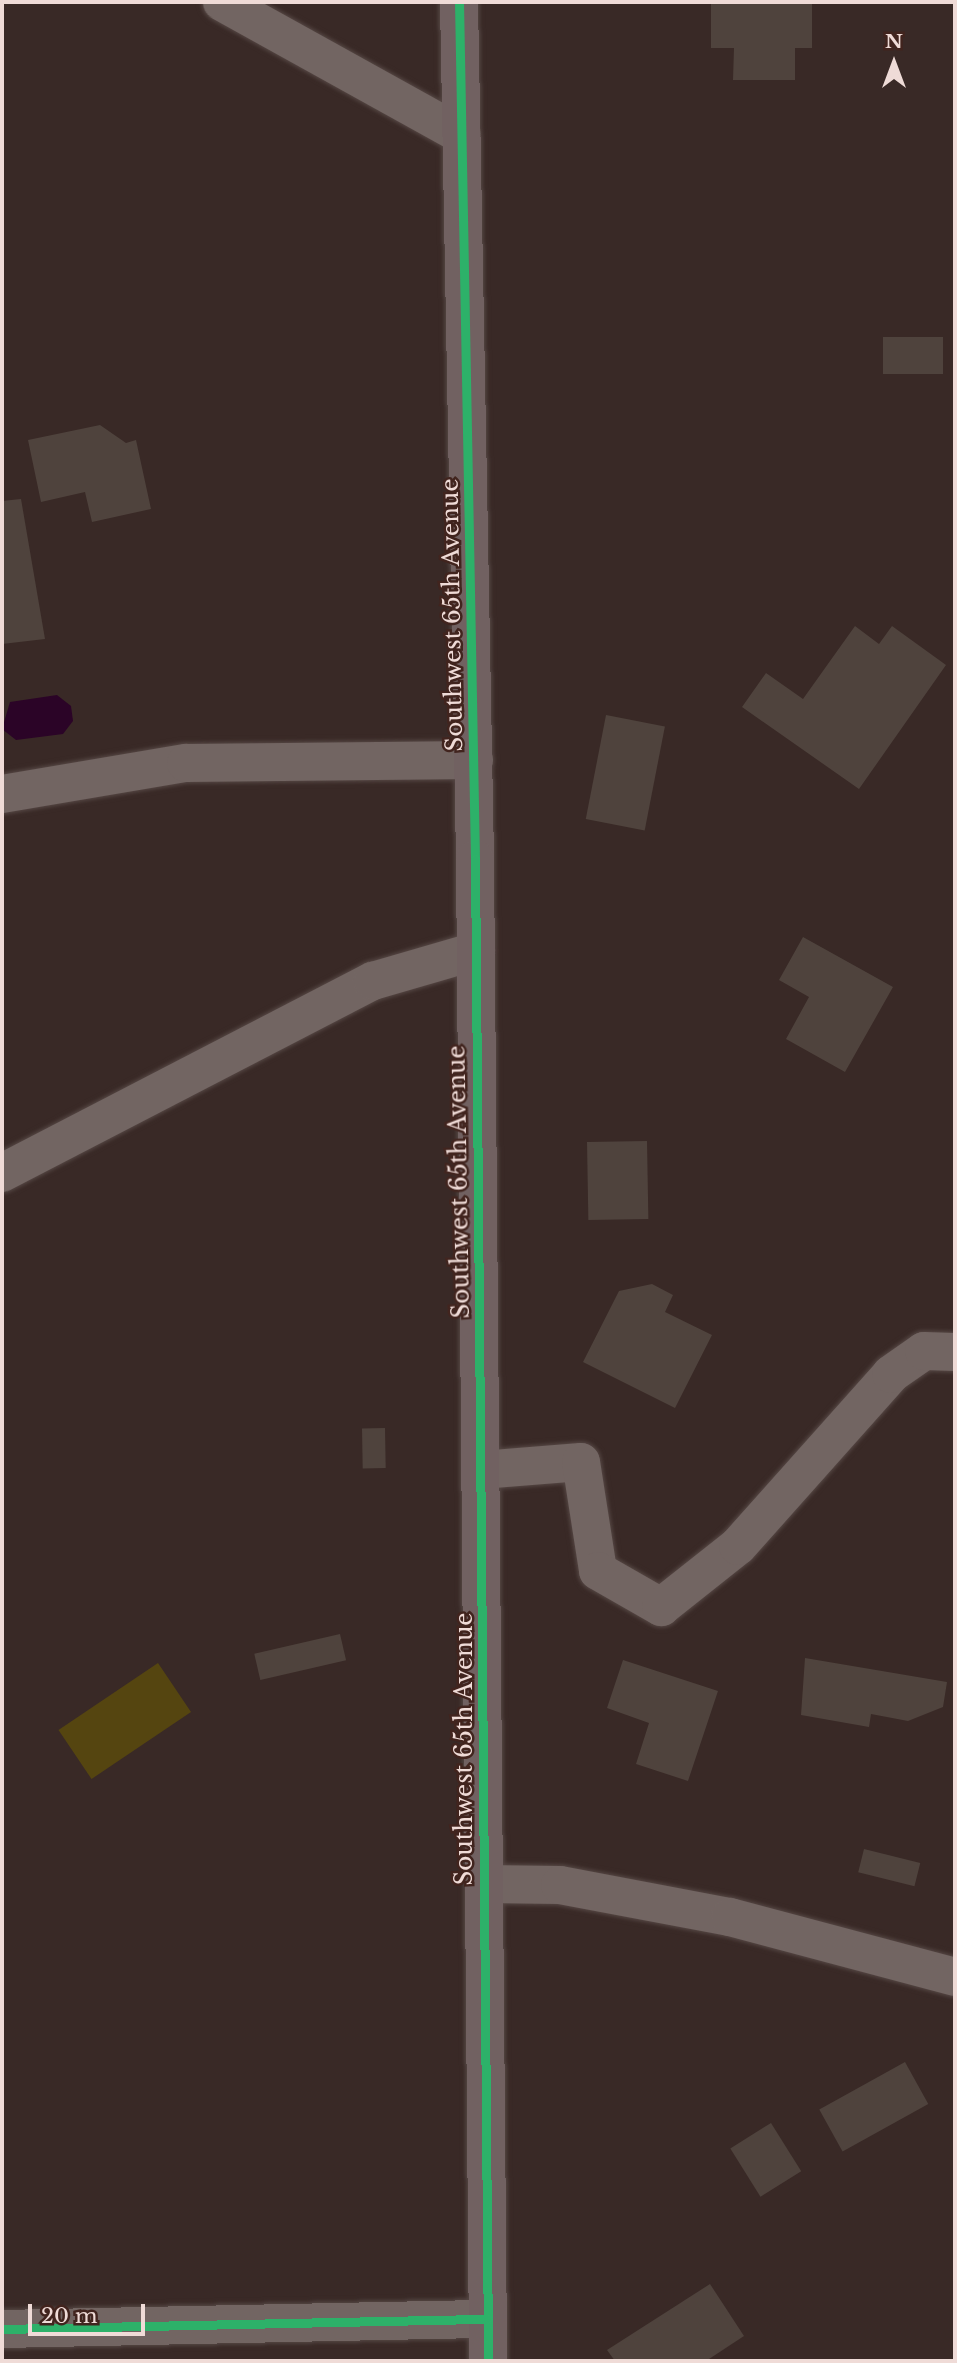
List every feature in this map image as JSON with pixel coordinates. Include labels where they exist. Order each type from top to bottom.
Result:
[{"type":"main road","name":"Southwest 65th Avenue","points":[[459,2],[474,760],[488,2361]]},
{"type":"street","points":[[222,2],[462,135]]},
{"type":"street","points":[[2,794],[186,763],[474,760]]},
{"type":"street","points":[[2,1173],[373,981],[476,951]]},
{"type":"street","points":[[481,1470],[582,1462],[598,1571],[661,1607],[737,1546],[891,1374],[924,1351],[955,1352]]},
{"type":"street","points":[[484,1884],[560,1885],[730,1917],[955,1978]]},
{"type":"street","points":[[2,2329],[488,2319]]},
{"type":"shaded area","points":[[57,695],[71,706],[73,721],[63,734],[16,740],[2,729],[10,702]]},
{"type":"shaded area","points":[[158,1663],[191,1712],[92,1779],[59,1730]]},
{"type":"building","points":[[711,2],[812,2],[812,48],[795,48],[795,80],[733,80],[734,48],[711,48]]},
{"type":"building","points":[[883,337],[943,337],[943,374],[883,374]]},
{"type":"building","points":[[100,425],[126,443],[136,440],[151,509],[92,522],[85,492],[41,502],[28,440]]},
{"type":"building","points":[[21,499],[45,639],[2,644],[2,501]]},
{"type":"building","points":[[855,626],[879,644],[892,626],[946,665],[859,789],[742,707],[766,673],[803,699]]},
{"type":"building","points":[[606,715],[665,726],[645,831],[586,819]]},
{"type":"building","points":[[803,937],[893,987],[845,1072],[786,1039],[809,997],[779,980]]},
{"type":"building","points":[[647,1141],[648,1219],[588,1220],[587,1142]]},
{"type":"building","points":[[652,1284],[673,1295],[665,1312],[712,1335],[675,1408],[583,1362],[619,1291]]},
{"type":"building","points":[[362,1428],[385,1428],[386,1468],[363,1468]]},
{"type":"building","points":[[340,1634],[346,1660],[260,1680],[254,1654]]},
{"type":"building","points":[[805,1658],[947,1682],[943,1707],[908,1721],[871,1714],[869,1727],[801,1715]]},
{"type":"building","points":[[623,1660],[718,1691],[688,1781],[636,1764],[649,1723],[607,1708]]},
{"type":"building","points":[[864,1849],[920,1863],[914,1886],[858,1872]]},
{"type":"building","points":[[905,2062],[928,2104],[843,2151],[819,2110]]},
{"type":"building","points":[[771,2123],[801,2171],[760,2197],[730,2148]]},
{"type":"building","points":[[710,2284],[744,2336],[706,2361],[615,2361],[607,2350]]},
{"type":"cycle path","points":[[459,2],[475,859],[488,2361]]},
{"type":"cycle path","points":[[2,2329],[488,2319]]}]
